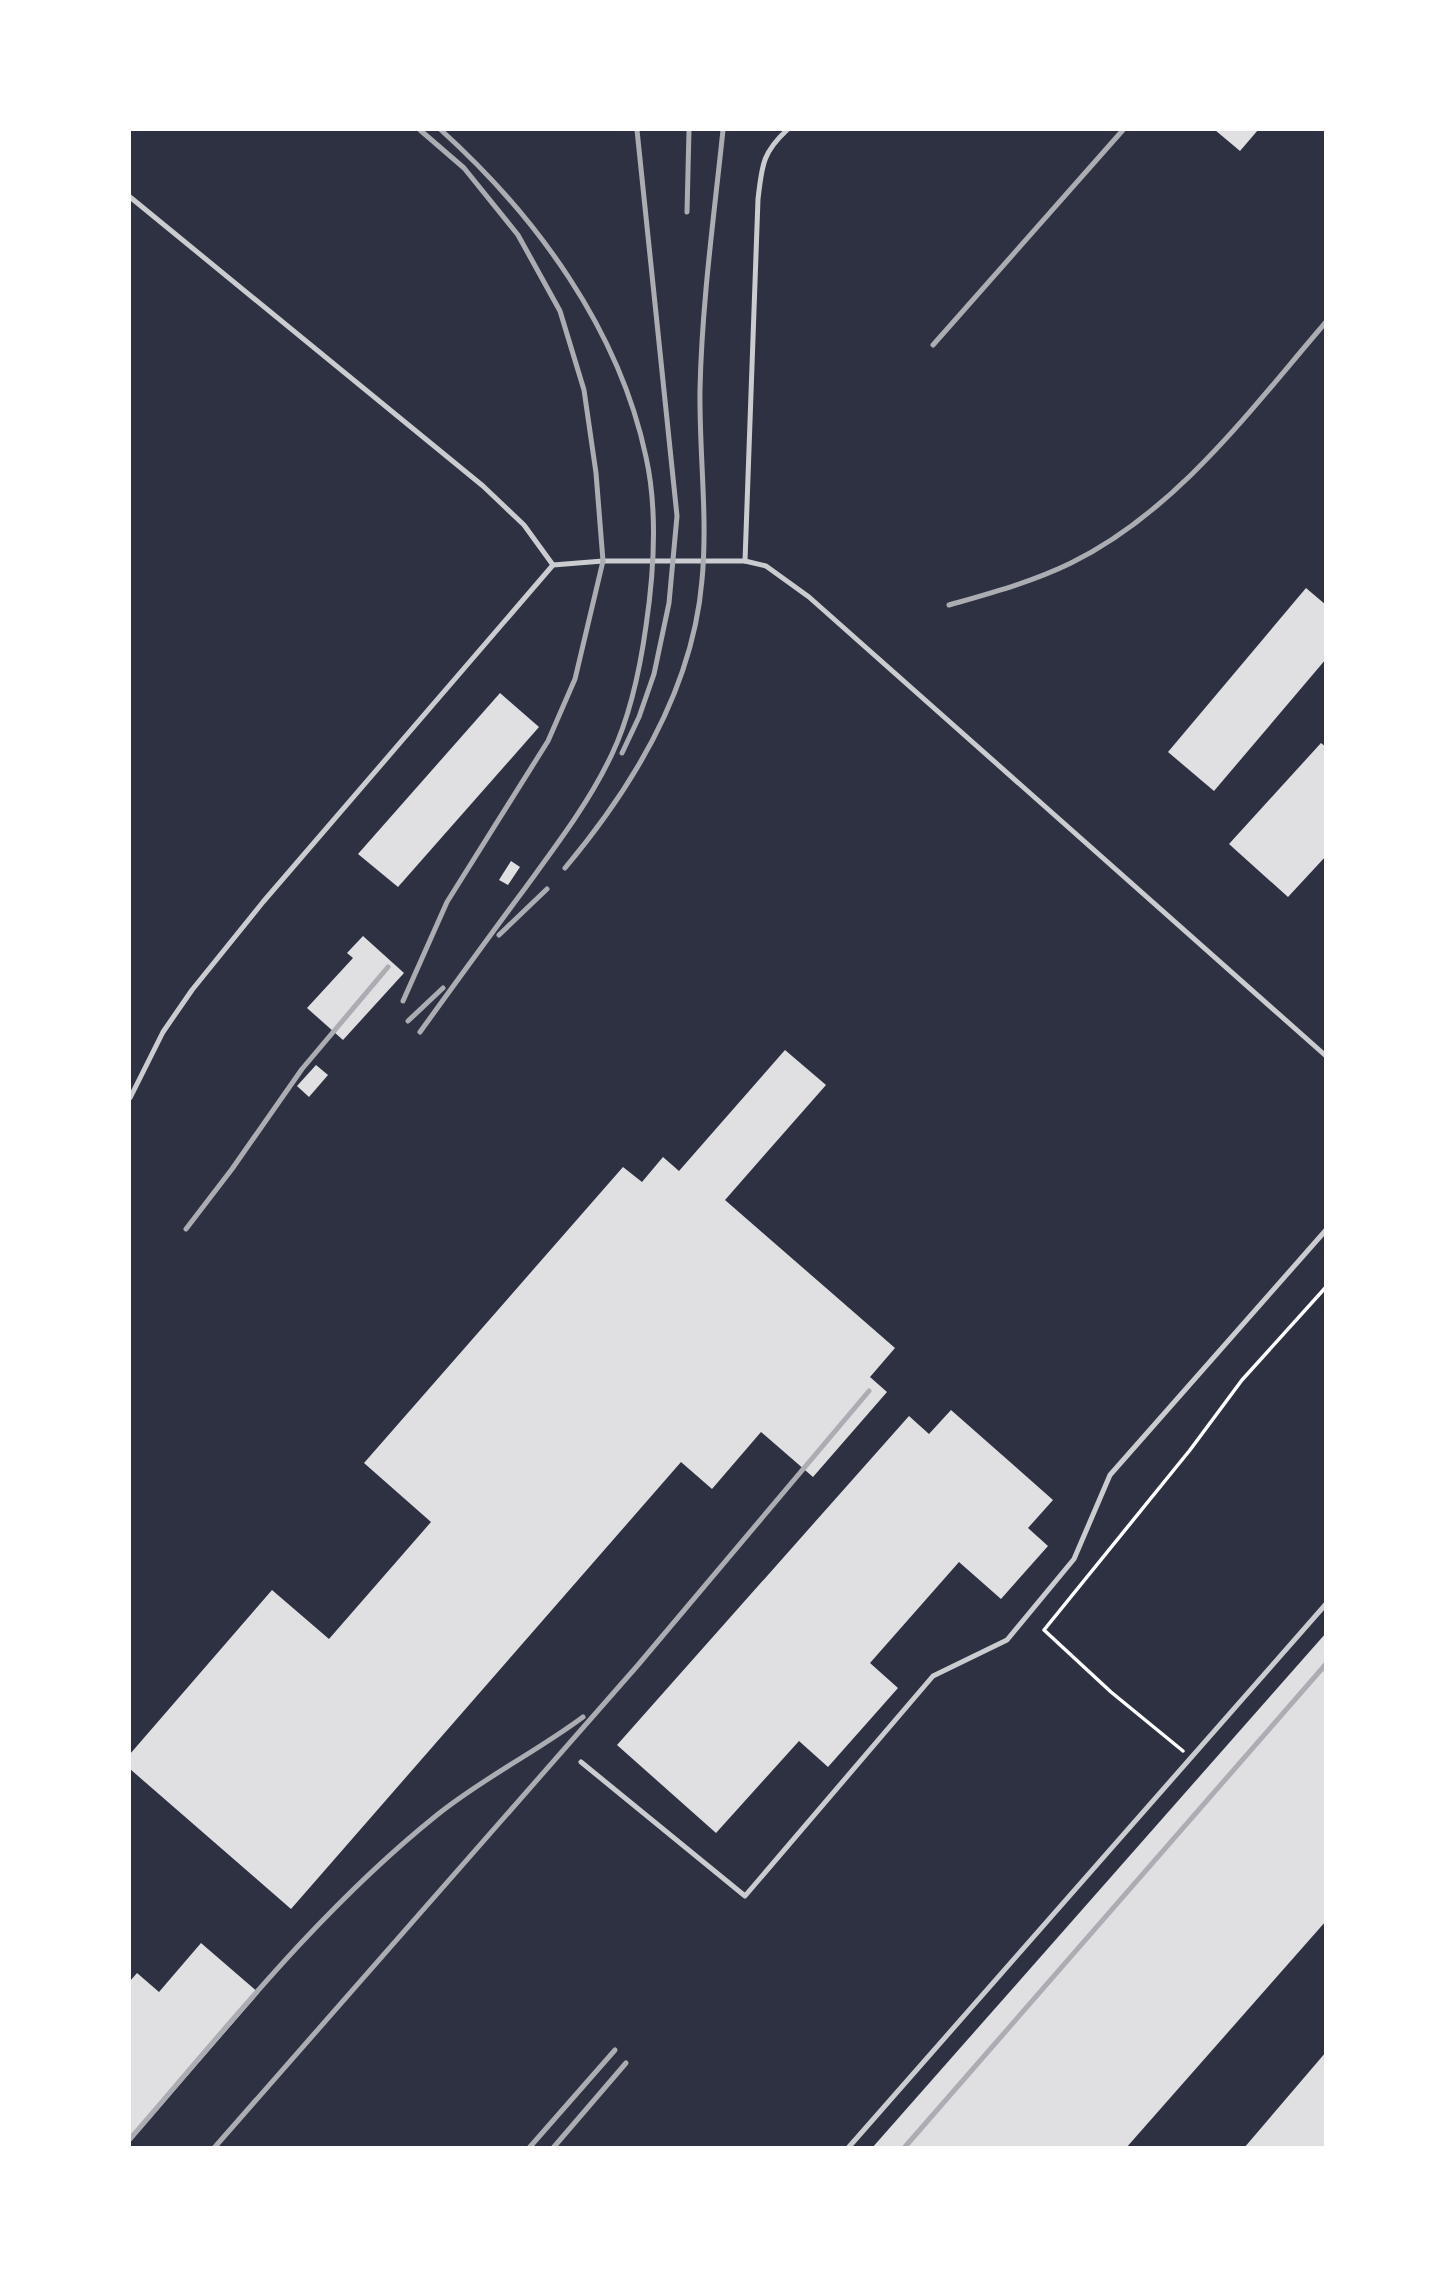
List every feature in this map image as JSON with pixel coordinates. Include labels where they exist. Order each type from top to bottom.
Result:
[{"type":"lane","points":[[745,561],[758,199],[761,169],[769,148],[787,130]]},
{"type":"lane","points":[[130,197],[483,486],[524,525],[552,565]]},
{"type":"lane","points":[[130,1098],[163,1032],[192,990],[263,902],[552,565],[603,561],[745,561],[766,566],[809,597],[1325,1056]]},
{"type":"lane","points":[[581,1762],[745,1896],[933,1675],[1007,1640],[1074,1559],[1110,1475],[1325,1230]]},
{"type":"lane","points":[[848,2147],[1325,1604]]},
{"type":"path","points":[[1190,1757],[1111,1692],[1044,1630],[1184,1458],[1242,1380],[1325,1287]]},
{"type":"building","points":[[1215,130],[1258,130],[1240,151]]},
{"type":"building","points":[[1306,588],[1326,605],[1326,659],[1214,791],[1168,752]]},
{"type":"building","points":[[500,693],[539,727],[398,887],[358,854]]},
{"type":"building","points":[[1321,743],[1326,747],[1326,856],[1288,897],[1229,844]]},
{"type":"building","points":[[511,861],[520,867],[508,885],[499,880]]},
{"type":"building","points":[[363,936],[404,973],[343,1040],[307,1008],[353,958],[347,953]]},
{"type":"building","points":[[785,1050],[826,1085],[725,1200],[895,1348],[870,1377],[887,1392],[813,1477],[761,1432],[712,1489],[681,1462],[291,1909],[130,1769],[130,1754],[272,1590],[329,1639],[431,1522],[364,1463],[623,1167],[642,1182],[663,1157],[679,1171]]},
{"type":"building","points":[[316,1065],[328,1075],[309,1097],[297,1086]]},
{"type":"building","points":[[951,1410],[1053,1500],[1028,1528],[1048,1546],[1001,1599],[959,1562],[870,1663],[898,1688],[828,1767],[799,1741],[716,1833],[617,1745],[909,1416],[929,1434]]},
{"type":"building","points":[[1326,1633],[1326,1921],[1126,2148],[872,2148]]},
{"type":"building","points":[[201,1943],[259,1993],[130,2142],[130,1981],[137,1973],[159,1992]]},
{"type":"building","points":[[1326,2052],[1326,2148],[1244,2148]]},
{"type":"railway","points":[[403,1001],[447,902],[548,741],[575,679],[603,561],[596,473],[584,390],[560,311],[518,235],[464,168],[420,130]]},
{"type":"railway","points":[[420,1032],[571,824],[612,754],[630,707],[641,659],[654,542],[646,457],[616,364],[594,320],[569,278],[509,199],[441,130]]},
{"type":"railway","points":[[622,753],[639,717],[654,674],[669,603],[677,516],[637,130]]},
{"type":"railway","points":[[687,212],[689,130]]},
{"type":"railway","points":[[565,868],[614,804],[656,734],[673,697],[696,620],[704,556],[701,356],[723,130]]},
{"type":"railway","points":[[933,345],[1123,130]]},
{"type":"railway","points":[[949,605],[1011,587],[1056,570],[1109,541],[1145,516],[1210,456],[1326,322]]},
{"type":"railway","points":[[499,935],[547,889]]},
{"type":"railway","points":[[186,1229],[302,1069],[388,967]]},
{"type":"railway","points":[[408,1021],[443,988]]},
{"type":"railway","points":[[214,2148],[638,1665],[869,1391]]},
{"type":"railway","points":[[904,2148],[1326,1664]]},
{"type":"railway","points":[[130,2139],[276,1970],[394,1851],[455,1802],[583,1717]]},
{"type":"railway","points":[[529,2148],[615,2050]]},
{"type":"railway","points":[[553,2148],[626,2063]]}]
